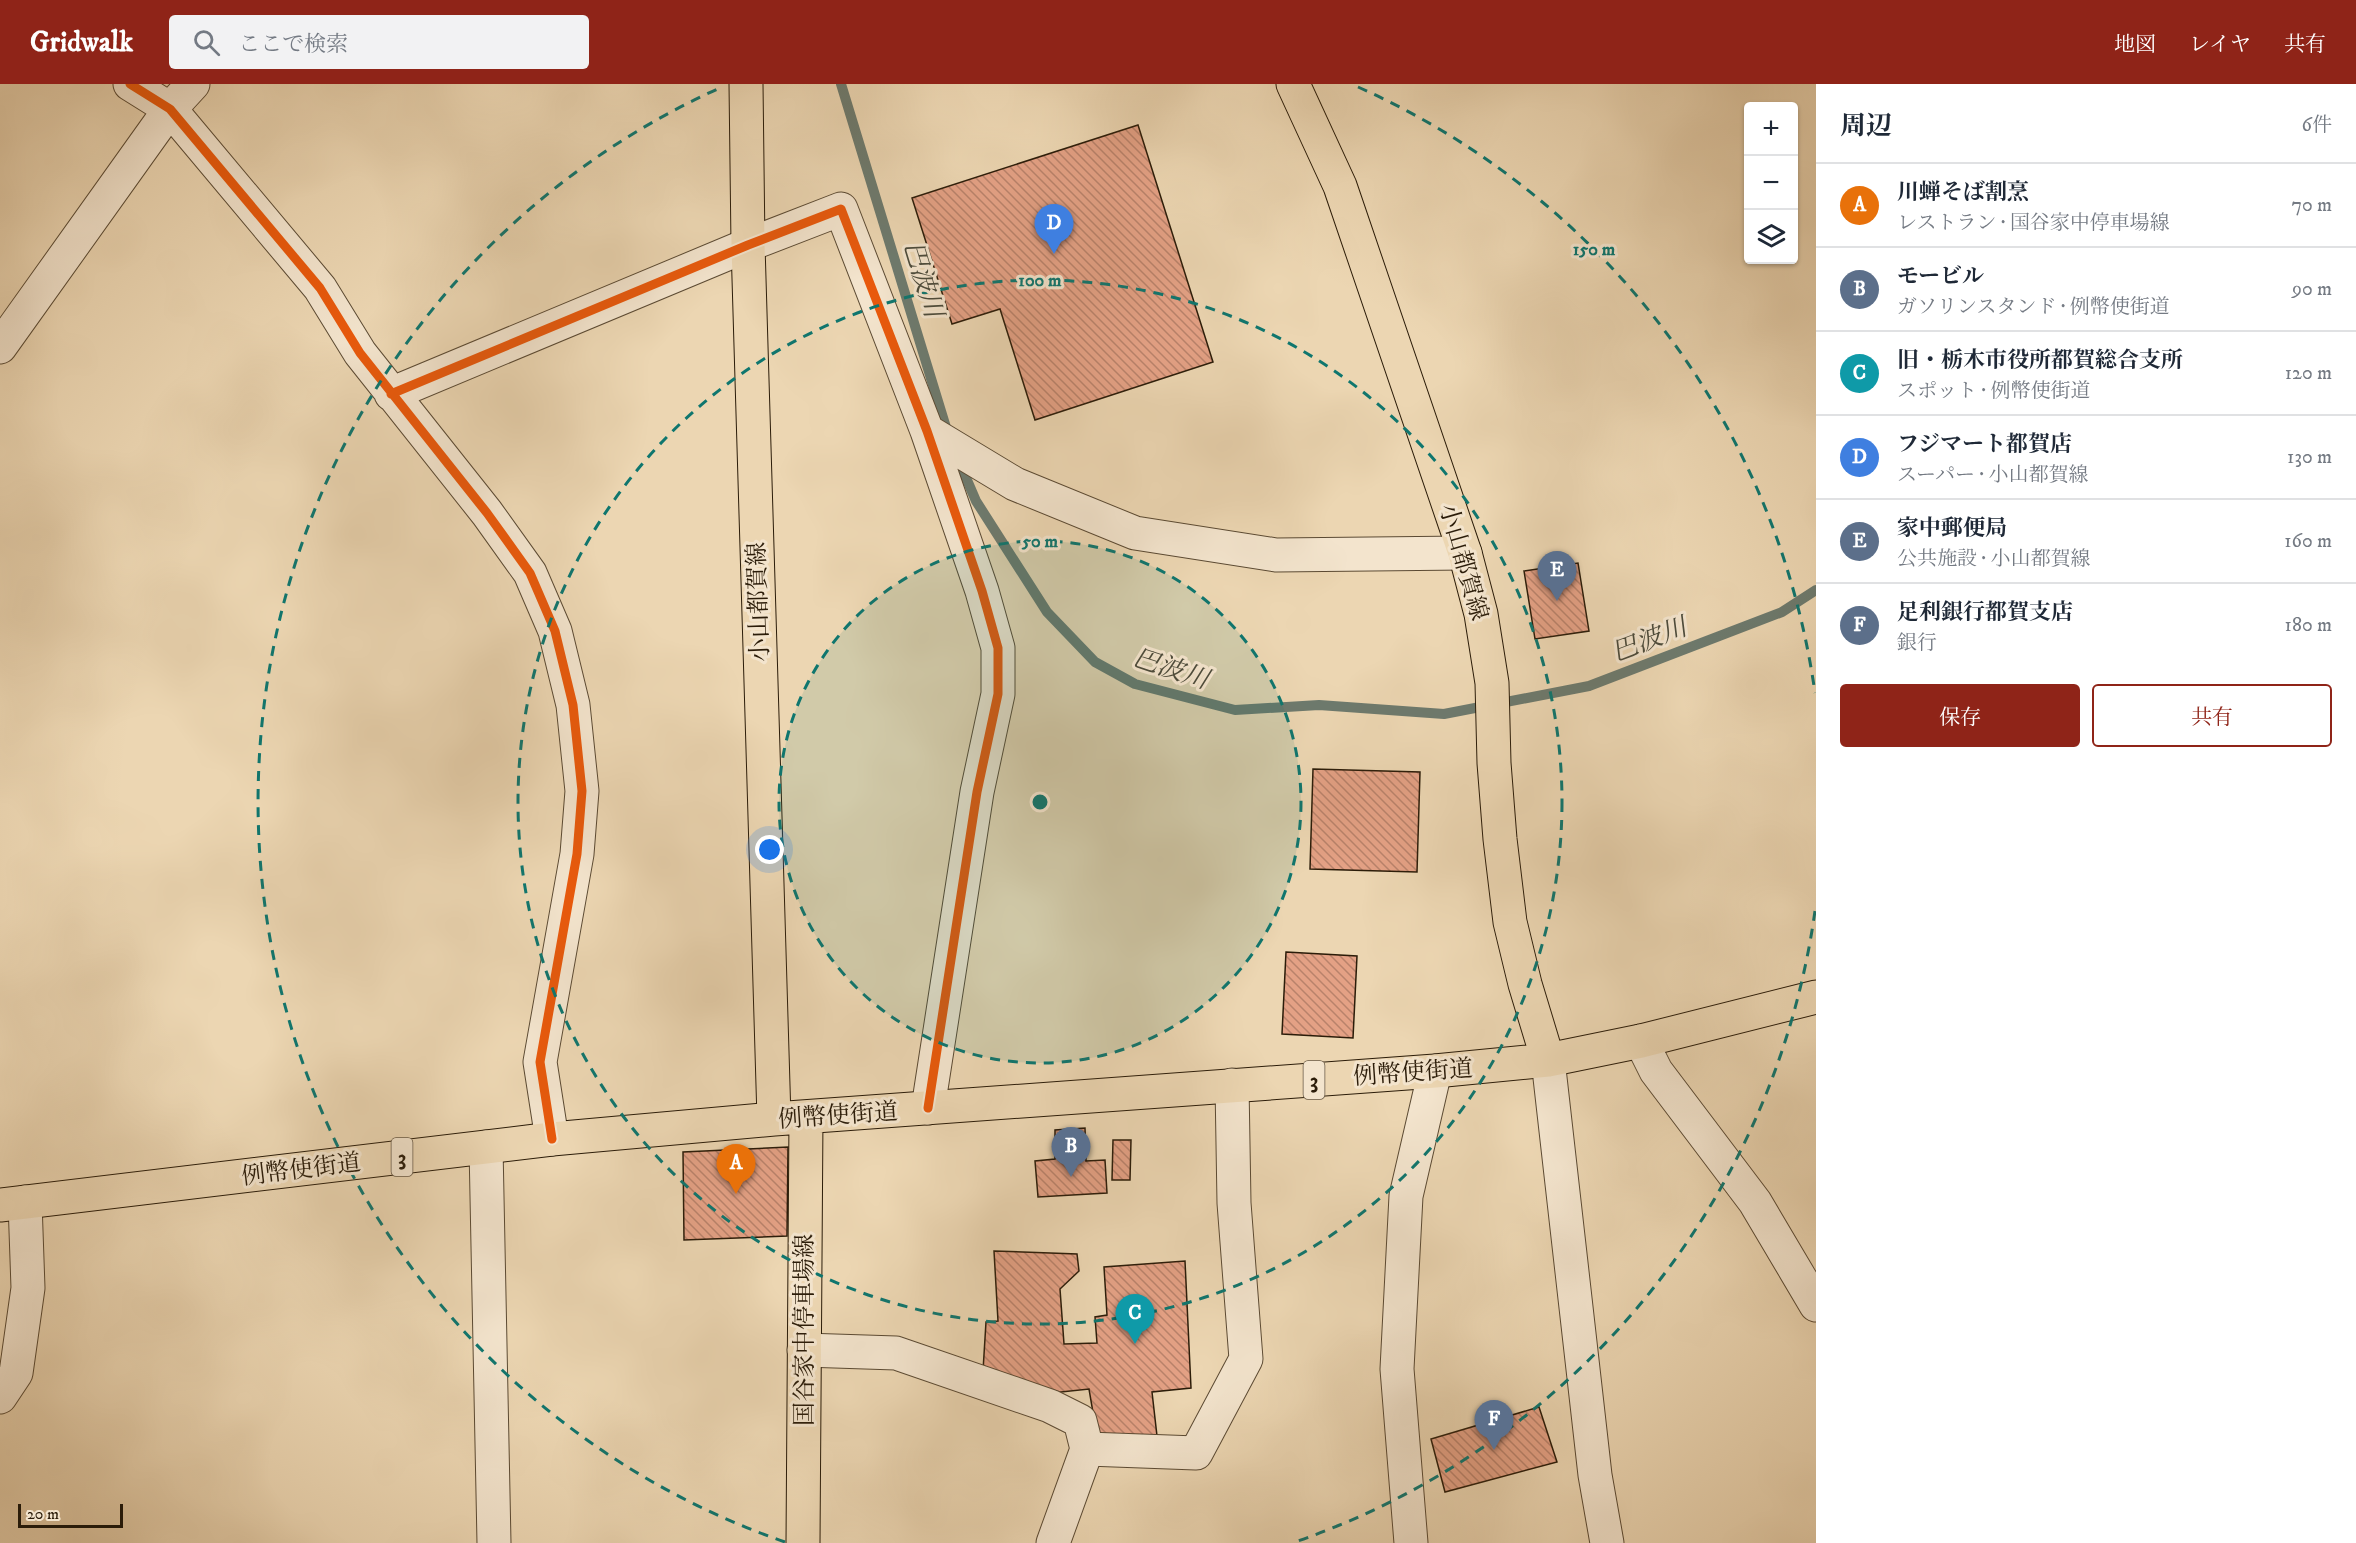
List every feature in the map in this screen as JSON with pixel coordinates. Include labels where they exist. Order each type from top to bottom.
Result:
[{"type":"main road","name":"小山都賀線","points":[[746,84],[748,245],[790,1118]]},
{"type":"main road","name":"小山都賀線","points":[[1293,84],[1340,186],[1465,554],[1481,614],[1492,683],[1494,763],[1510,922],[1525,984],[1548,1060]]},
{"type":"main road","name":"例幣使街道","points":[[13,1203],[552,1139],[790,1118],[1435,1071],[1548,1060],[1641,1041],[1816,998]]},
{"type":"main road","name":"国谷家中停車場線","points":[[790,1118],[804,1350],[803,1543]]},
{"type":"street","points":[[130,84],[170,109],[320,288],[360,353],[487,513],[530,573],[555,631],[573,705],[582,791],[578,854],[540,1062],[552,1139]]},
{"type":"street","points":[[0,347],[170,109],[193,84]]},
{"type":"street","points":[[391,394],[748,245],[841,209],[927,431],[998,648],[998,694],[975,803],[928,1108]]},
{"type":"street","points":[[927,431],[1015,484],[1135,533],[1276,555],[1465,554]]},
{"type":"street","points":[[1641,1041],[1656,1071],[1755,1202],[1816,1305]]},
{"type":"street","points":[[1548,1060],[1595,1476],[1607,1543]]},
{"type":"street","points":[[1411,1543],[1397,1369],[1406,1196],[1435,1071]]},
{"type":"street","points":[[1087,1449],[1196,1453],[1246,1359],[1233,1203],[1232,1085]]},
{"type":"street","points":[[486,1147],[494,1543]]},
{"type":"street","points":[[0,1397],[16,1372],[28,1288],[13,1203]]},
{"type":"street","points":[[804,1350],[896,1353],[1039,1402],[1080,1421],[1087,1449],[1053,1543]]},
{"type":"building","points":[[1138,125],[1213,362],[1035,420],[1000,309],[952,324],[912,198]]},
{"type":"building","points":[[1578,563],[1589,631],[1535,639],[1524,571]]},
{"type":"building","points":[[1313,769],[1420,772],[1417,872],[1310,869]]},
{"type":"building","points":[[1286,952],[1357,956],[1353,1038],[1282,1034]]},
{"type":"building","points":[[1085,1128],[1086,1161],[1105,1160],[1107,1193],[1038,1197],[1035,1161],[1055,1159],[1055,1130]]},
{"type":"building","points":[[1113,1140],[1131,1140],[1130,1180],[1112,1180]]},
{"type":"building","points":[[788,1147],[787,1236],[684,1240],[683,1152]]},
{"type":"building","points":[[994,1251],[1077,1254],[1079,1271],[1060,1289],[1064,1344],[1097,1343],[1095,1317],[1107,1315],[1104,1267],[1185,1261],[1191,1388],[1152,1392],[1157,1436],[1097,1436],[1089,1389],[1042,1394],[983,1371],[986,1322],[998,1321]]},
{"type":"building","points":[[1539,1407],[1557,1462],[1445,1492],[1431,1439]]},
{"type":"waterway","name":"巴波川","points":[[841,84],[948,434]]},
{"type":"waterway","name":"巴波川","points":[[958,459],[976,501],[1047,612],[1095,662],[1135,684],[1235,710],[1319,705],[1444,714],[1589,686],[1782,612],[1816,590]]},
{"type":"cycle path","points":[[130,84],[170,109],[320,288],[360,353],[487,513],[530,573],[555,631],[573,705],[582,791],[577,854],[540,1062],[552,1139]]},
{"type":"cycle path","points":[[391,394],[748,245],[841,209],[927,431],[982,591],[998,648],[998,694],[977,792],[928,1108]]},
{"type":"place","name":"フジマート都賀店","points":[[1054,254]]},
{"type":"place","name":"家中郵便局","points":[[1557,601]]},
{"type":"place","name":"モービル","points":[[1071,1177]]},
{"type":"place","name":"川蝉そば割烹","points":[[736,1194]]},
{"type":"place","name":"旧・栃木市役所都賀総合支所","points":[[1135,1344]]},
{"type":"place","name":"足利銀行都賀支店","points":[[1494,1450]]}]
